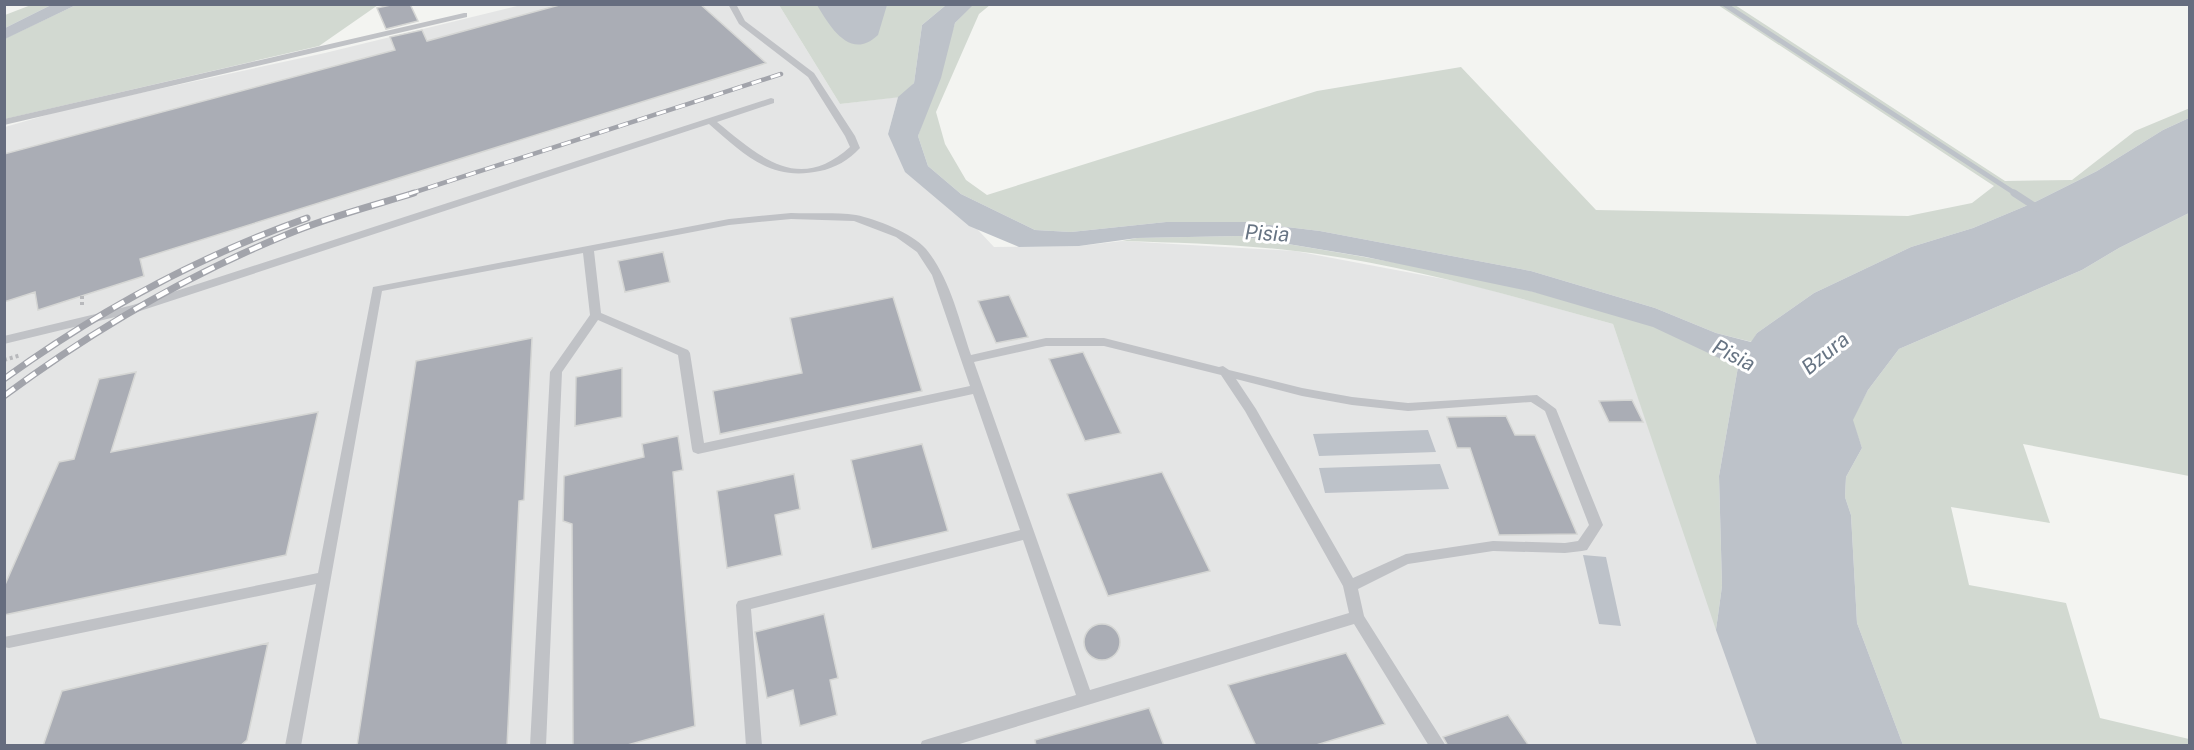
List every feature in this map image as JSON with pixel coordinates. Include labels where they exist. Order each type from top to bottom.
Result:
[{"type":"lane","points":[[711,121],[760,161],[804,172],[846,158],[855,148],[850,136],[811,75],[742,22],[732,4]]},
{"type":"lane","points":[[4,122],[464,15]]},
{"type":"lane","points":[[4,340],[136,308],[771,101]]},
{"type":"lane","points":[[293,746],[377,289],[729,222],[791,216],[855,218],[900,236],[921,250],[937,274],[1086,700]]},
{"type":"lane","points":[[538,746],[556,372],[596,315],[588,249]]},
{"type":"lane","points":[[596,315],[684,353],[698,449],[977,389]]},
{"type":"lane","points":[[967,360],[1046,342],[1104,342],[1302,392],[1352,401],[1408,407],[1533,398],[1550,409],[1596,525],[1582,546],[1565,548],[1493,546],[1406,560],[1350,586]]},
{"type":"lane","points":[[1222,370],[1250,409],[1350,586],[1357,617],[1438,746]]},
{"type":"lane","points":[[754,746],[743,604],[1028,533]]},
{"type":"lane","points":[[6,646],[324,577]]},
{"type":"lane","points":[[928,746],[1357,617]]},
{"type":"shaded area","points":[[525,4],[779,5],[840,104],[898,97],[888,134],[994,247],[1079,246],[1122,241],[1295,251],[1465,283],[1613,324],[1757,745],[5,746],[5,127],[71,108],[325,53]]},
{"type":"shaded area","points":[[973,4],[990,5],[979,14],[936,112],[945,144],[966,180],[987,195],[1317,91],[1461,67],[1596,210],[1908,216],[1972,203],[1994,186],[1718,5],[1735,5],[2005,181],[2072,180],[2135,131],[2190,108],[2189,118],[2163,130],[2097,171],[2035,202],[1973,228],[1911,247],[1814,293],[1757,333],[1752,342],[1716,333],[1655,308],[1531,271],[1320,231],[1246,222],[1166,222],[1071,232],[1035,230],[961,194],[928,166],[918,136],[955,23]]},
{"type":"shaded area","points":[[31,5],[51,5],[5,28],[5,15]]},
{"type":"shaded area","points":[[76,5],[378,5],[319,46],[5,119],[4,39]]},
{"type":"shaded area","points":[[779,5],[946,5],[922,25],[914,83],[901,97],[840,104]]},
{"type":"shaded area","points":[[2189,213],[2189,476],[2023,444],[2050,523],[1951,507],[1969,585],[2066,603],[2100,718],[2189,739],[2189,745],[1903,745],[1857,623],[1851,515],[1845,497],[1846,477],[1862,448],[1852,420],[1868,390],[1899,349],[2082,270],[2119,248]]},
{"type":"shaded area","points":[[1240,236],[1448,273],[1551,296],[1663,330],[1738,367],[1719,476],[1722,586],[1716,630],[1613,324],[1415,272],[1335,257],[1252,247],[1122,241],[1137,238]]},
{"type":"water","points":[[887,4],[878,35],[858,45],[842,38],[817,5]]},
{"type":"water","points":[[51,5],[76,5],[5,39],[5,28]]},
{"type":"water","points":[[946,5],[973,5],[955,23],[941,78],[918,136],[928,166],[961,194],[1035,230],[1071,232],[1166,222],[1246,222],[1320,231],[1531,271],[1655,308],[1716,333],[1751,342],[1757,333],[1814,293],[1911,247],[1973,228],[2035,202],[2097,171],[2163,130],[2189,118],[2189,213],[2119,248],[2082,270],[1899,349],[1868,390],[1853,420],[1862,448],[1846,477],[1845,497],[1851,515],[1857,623],[1903,745],[1757,745],[1716,630],[1722,586],[1719,476],[1738,367],[1653,327],[1533,292],[1366,257],[1240,236],[1137,238],[1079,246],[1019,247],[969,226],[905,172],[888,134],[898,97],[914,83],[922,25]]},
{"type":"water","points":[[1428,430],[1436,452],[1319,456],[1313,434]]},
{"type":"water","points":[[1440,464],[1449,489],[1325,493],[1319,468]]},
{"type":"water","points":[[1583,555],[1606,557],[1621,626],[1599,624]]},
{"type":"building","points":[[395,4],[410,4],[418,21],[386,29],[377,8]]},
{"type":"building","points":[[563,4],[700,4],[766,63],[140,259],[144,276],[38,310],[35,292],[4,302],[4,154],[395,50],[390,37],[422,30],[427,41]]},
{"type":"building","points":[[663,252],[670,282],[625,292],[618,261]]},
{"type":"building","points":[[1009,295],[1028,337],[996,343],[978,301]]},
{"type":"building","points":[[893,297],[922,391],[720,434],[713,391],[802,373],[790,318]]},
{"type":"building","points":[[532,338],[524,500],[519,501],[507,746],[357,746],[416,361]]},
{"type":"building","points":[[1083,352],[1121,433],[1085,441],[1049,359]]},
{"type":"building","points":[[622,368],[622,417],[575,426],[576,377]]},
{"type":"building","points":[[136,372],[111,452],[318,412],[286,555],[4,615],[4,587],[59,462],[74,459],[99,379]]},
{"type":"building","points":[[1632,400],[1643,422],[1609,422],[1599,401]]},
{"type":"building","points":[[1506,416],[1515,435],[1535,435],[1577,534],[1499,535],[1470,448],[1457,448],[1447,417]]},
{"type":"building","points":[[678,436],[683,470],[673,472],[695,726],[624,746],[573,746],[572,524],[563,521],[564,476],[644,457],[642,444]]},
{"type":"building","points":[[922,444],[948,531],[872,549],[851,460]]},
{"type":"building","points":[[1162,472],[1210,571],[1108,596],[1067,494]]},
{"type":"building","points":[[794,474],[800,509],[775,515],[782,555],[727,568],[717,491]]},
{"type":"building","points":[[824,614],[838,678],[830,680],[837,715],[800,726],[793,690],[767,698],[755,632]]},
{"type":"building","points":[[1102,624],[1114,630],[1120,642],[1114,654],[1102,660],[1090,654],[1084,642],[1090,630]]},
{"type":"building","points":[[268,643],[247,740],[240,746],[43,746],[62,691]]},
{"type":"building","points":[[1346,653],[1385,724],[1313,746],[1256,746],[1228,685]]},
{"type":"building","points":[[1149,708],[1164,746],[1036,746],[1035,740]]},
{"type":"building","points":[[1508,715],[1529,746],[1448,746],[1443,737]]},
{"type":"waterway","points":[[1724,4],[2016,194]]},
{"type":"waterway","points":[[2014,193],[2037,208]]},
{"type":"railway","points":[[409,194],[781,74]]},
{"type":"railway","points":[[4,396],[71,349],[176,286],[250,250],[303,228],[414,193]]},
{"type":"railway","points":[[4,379],[112,308],[226,250],[307,218]]},
{"type":"water label","name":"Pisia","points":[[1267,233]]},
{"type":"water label","name":"Bzura","points":[[1825,353]]},
{"type":"water label","name":"Pisia","points":[[1734,355]]}]
